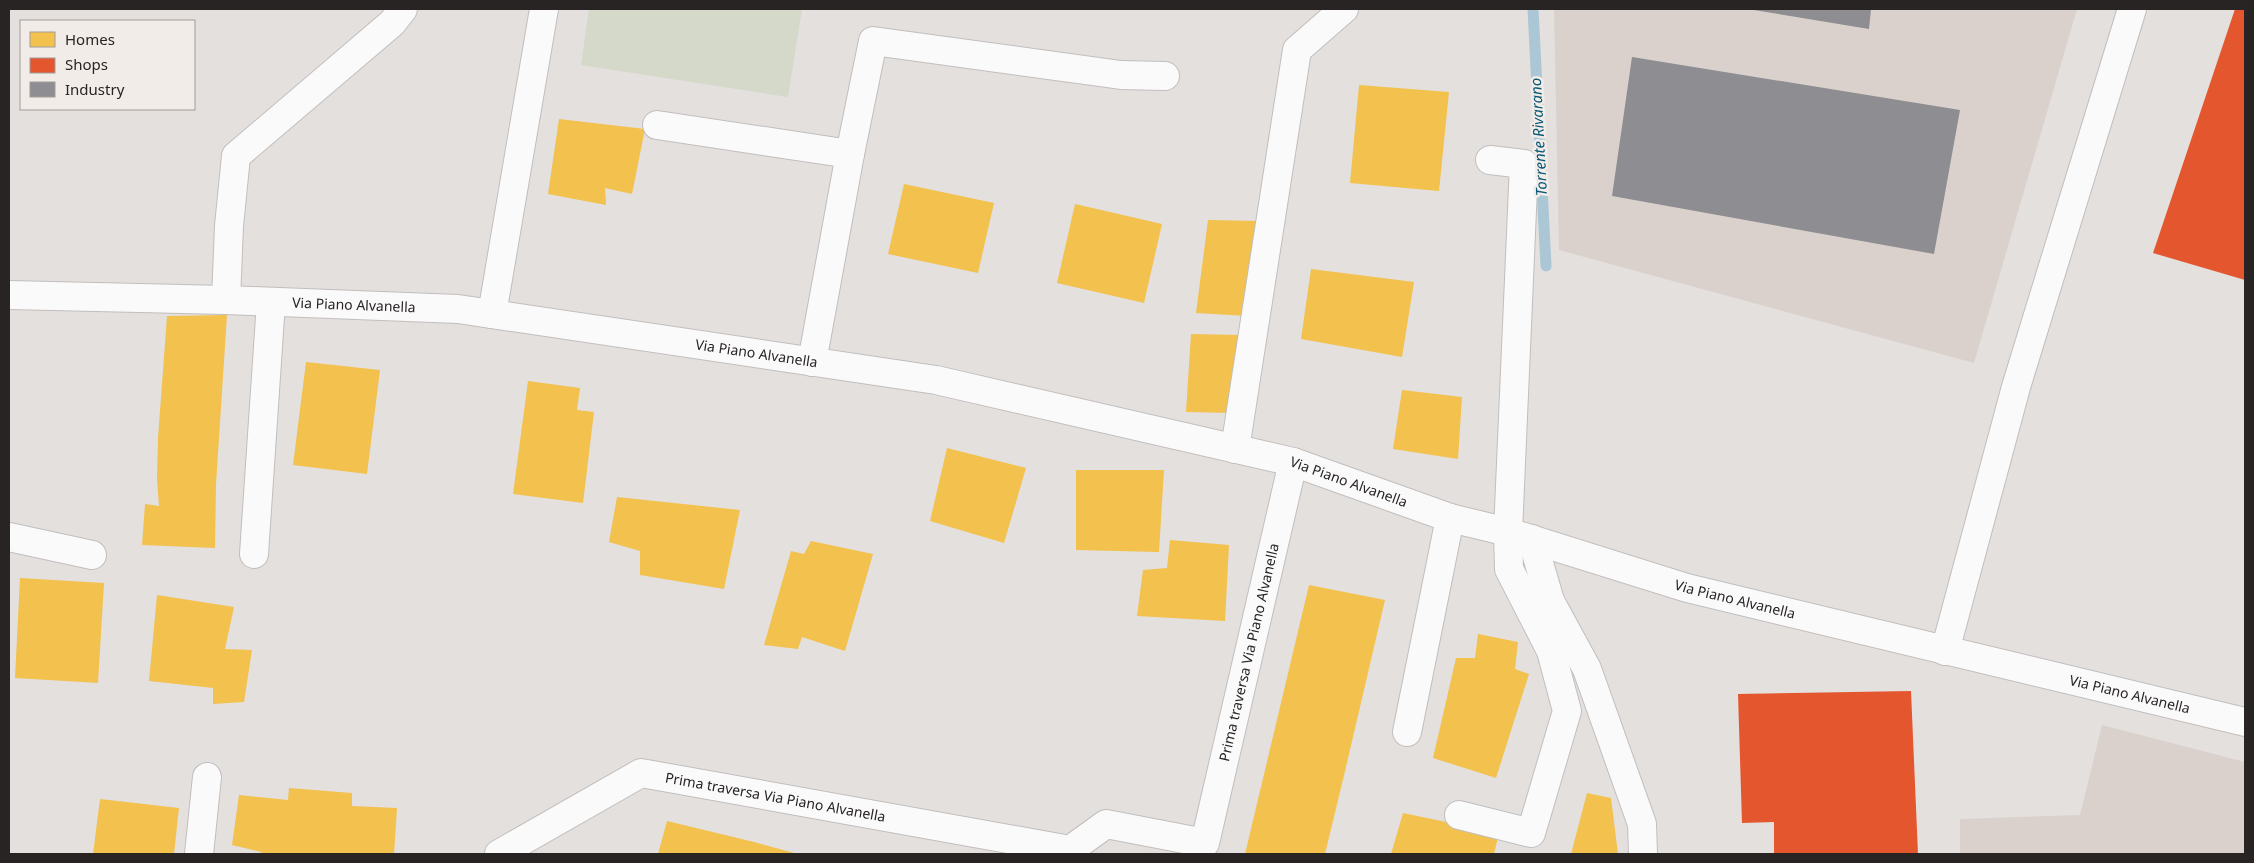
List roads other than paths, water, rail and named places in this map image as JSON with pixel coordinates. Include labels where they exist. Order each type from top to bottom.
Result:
[{"type":"street","points":[[226,300],[229,226],[236,156],[392,23],[403,9]]},
{"type":"street","points":[[492,314],[544,9]]},
{"type":"street","points":[[1235,450],[1297,50],[1344,9]]},
{"type":"street","points":[[1945,651],[2016,387],[2132,9]]},
{"type":"street","points":[[812,362],[850,154],[874,41],[1121,75],[1164,76]]},
{"type":"street","points":[[657,125],[850,154]]},
{"type":"street","points":[[1459,815],[1531,833],[1567,711],[1551,652],[1510,569],[1520,535],[1524,164],[1490,160]]},
{"type":"street","name":"Via Piano Alvanella","points":[[9,295],[226,300],[458,309],[936,380],[1293,462],[1450,518],[1520,535],[1687,588],[2245,722]]},
{"type":"street","points":[[254,554],[271,302]]},
{"type":"street","name":"Prima traversa Via Piano Alvanella","points":[[499,854],[641,773],[1069,852],[1106,824],[1204,849],[1293,462]]},
{"type":"street","points":[[1407,732],[1450,518]]},
{"type":"street","points":[[1520,535],[1550,601],[1586,668],[1642,824],[1643,854]]},
{"type":"street","points":[[9,537],[92,555]]},
{"type":"street","points":[[198,854],[207,777]]},
{"type":"waterway","name":"Torrente Rivarano","points":[[1533,9],[1546,266]]}]
